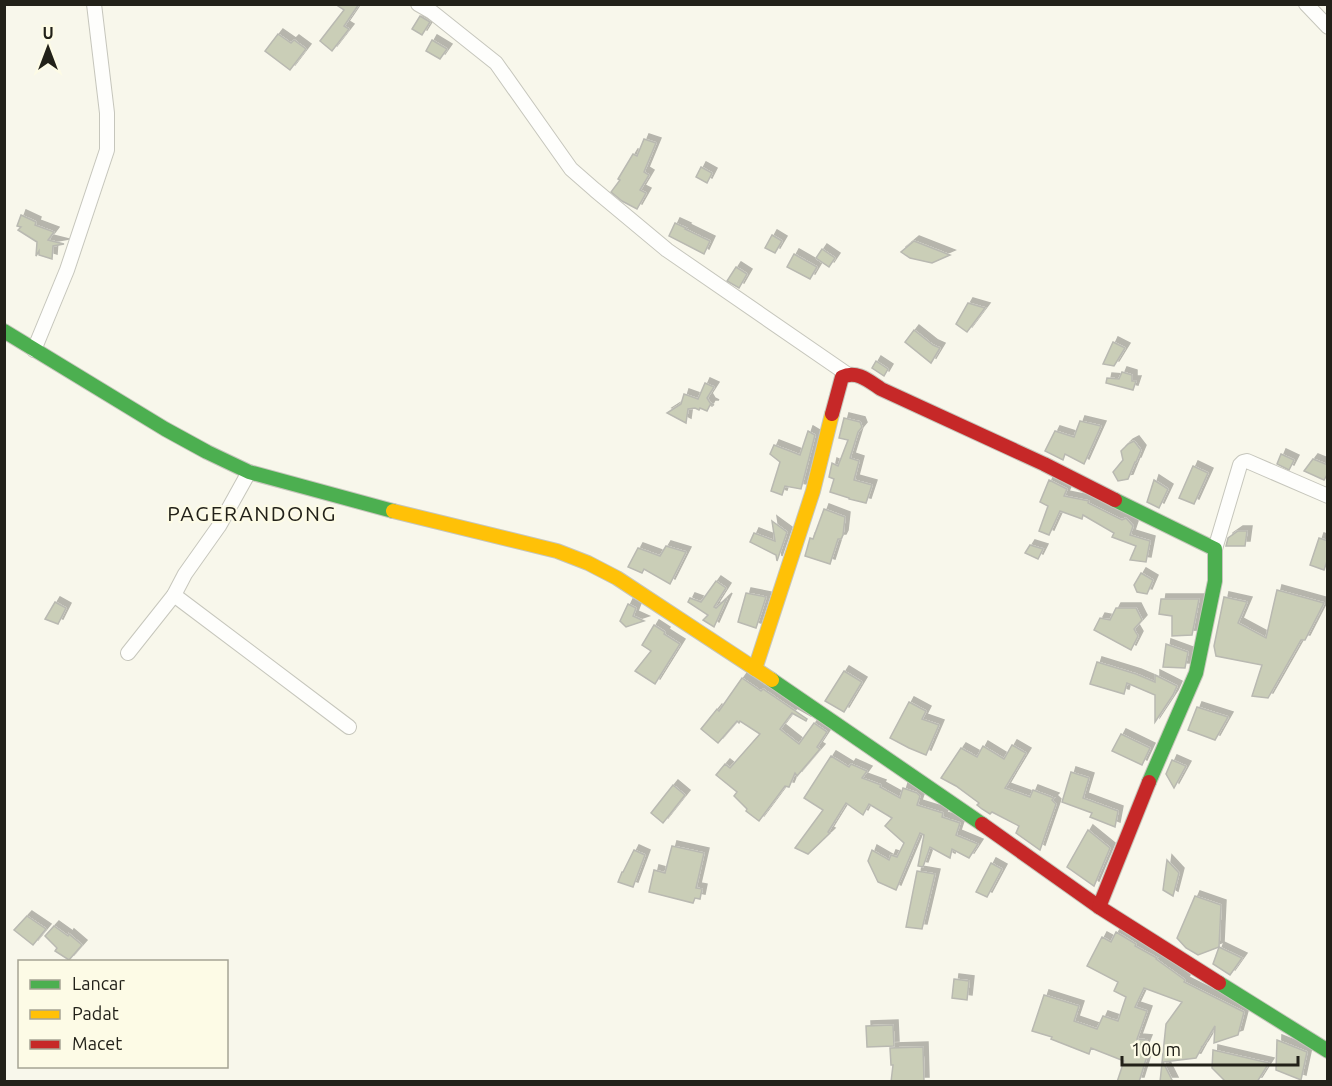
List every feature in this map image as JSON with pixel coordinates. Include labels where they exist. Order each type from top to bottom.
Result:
[{"type":"street","points":[[34,350],[67,270],[107,150],[107,113],[93,4]]},
{"type":"street","points":[[418,4],[432,12],[496,63],[571,169],[595,190],[668,250],[847,374],[860,376],[1215,549]]},
{"type":"street","points":[[1306,4],[1328,27]]},
{"type":"street","points":[[4,331],[165,429],[249,472],[374,506],[557,551],[588,562],[617,578],[755,669],[963,810],[1099,907],[1328,1051]]},
{"type":"street","points":[[755,669],[813,491],[842,378],[847,374]]},
{"type":"street","points":[[1099,907],[1144,794],[1196,674],[1215,581],[1215,549],[1240,465],[1247,461],[1328,496]]},
{"type":"street","points":[[128,653],[174,595],[185,574],[219,526],[249,472]]},
{"type":"street","points":[[174,595],[349,727]]},
{"type":"building","points":[[335,4],[359,4],[344,26],[349,29],[332,51],[320,41],[344,10]]},
{"type":"building","points":[[420,16],[430,22],[422,35],[412,29]]},
{"type":"building","points":[[278,34],[291,43],[294,40],[306,49],[290,70],[265,51]]},
{"type":"building","points":[[432,40],[447,49],[440,59],[426,51]]},
{"type":"building","points":[[644,139],[656,143],[644,172],[649,175],[640,190],[646,193],[637,209],[611,192],[633,154],[637,156]]},
{"type":"building","points":[[701,167],[712,173],[707,183],[696,177]]},
{"type":"building","points":[[21,215],[36,222],[35,225],[54,232],[48,240],[64,244],[53,246],[52,259],[39,255],[39,251],[36,256],[37,242],[18,230],[21,227],[17,226]]},
{"type":"building","points":[[675,223],[710,241],[704,254],[669,236]]},
{"type":"building","points":[[772,235],[782,241],[775,253],[765,248]]},
{"type":"building","points":[[914,241],[950,255],[932,263],[910,258],[901,252]]},
{"type":"building","points":[[822,249],[835,258],[829,267],[816,258]]},
{"type":"building","points":[[794,254],[817,267],[810,279],[787,267]]},
{"type":"building","points":[[736,267],[747,274],[739,288],[727,281]]},
{"type":"building","points":[[968,303],[985,308],[967,332],[956,324]]},
{"type":"building","points":[[914,330],[940,348],[931,363],[905,342]]},
{"type":"building","points":[[1113,342],[1125,348],[1114,366],[1103,364]]},
{"type":"building","points":[[876,361],[888,369],[884,376],[872,368]]},
{"type":"building","points":[[1122,372],[1132,375],[1132,381],[1136,381],[1133,390],[1106,383],[1107,378],[1119,379]]},
{"type":"building","points":[[705,383],[714,387],[707,398],[714,405],[710,405],[707,411],[700,408],[699,410],[688,409],[686,423],[667,413],[681,404],[684,394],[698,399]]},
{"type":"building","points":[[844,418],[860,422],[862,427],[858,432],[850,458],[859,461],[854,480],[872,485],[866,503],[830,492],[834,479],[829,477],[832,463],[838,466],[848,440],[839,438]]},
{"type":"building","points":[[1080,421],[1101,426],[1084,464],[1065,454],[1063,460],[1045,451],[1055,431],[1074,437]]},
{"type":"building","points":[[808,431],[815,435],[801,489],[785,486],[782,495],[771,491],[780,462],[770,454],[774,445],[800,455]]},
{"type":"building","points":[[1134,441],[1141,450],[1128,479],[1118,481],[1113,472],[1123,460],[1121,451]]},
{"type":"building","points":[[1281,454],[1294,460],[1289,470],[1277,464]]},
{"type":"building","points":[[1313,459],[1328,465],[1328,473],[1324,480],[1304,471]]},
{"type":"building","points":[[1193,466],[1208,473],[1194,504],[1179,498]]},
{"type":"building","points":[[1049,480],[1067,489],[1064,496],[1089,501],[1088,503],[1122,520],[1126,518],[1133,526],[1130,535],[1150,541],[1146,562],[1130,560],[1136,546],[1112,537],[1114,533],[1083,515],[1082,519],[1060,511],[1049,535],[1039,531],[1048,506],[1040,502]]},
{"type":"building","points":[[1154,480],[1168,489],[1159,508],[1147,502]]},
{"type":"building","points":[[824,509],[845,517],[843,535],[841,539],[838,539],[830,564],[805,556],[810,538],[813,539]]},
{"type":"building","points":[[772,521],[787,532],[777,561],[776,555],[750,542],[754,533],[775,541]]},
{"type":"building","points":[[1238,531],[1247,531],[1245,546],[1226,546],[1228,538]]},
{"type":"building","points":[[1319,538],[1328,541],[1328,558],[1324,570],[1310,565]]},
{"type":"building","points":[[1030,545],[1043,549],[1038,559],[1025,553]]},
{"type":"building","points":[[666,546],[686,552],[670,584],[644,569],[642,573],[628,567],[638,548],[660,556]]},
{"type":"building","points":[[1141,573],[1153,580],[1147,594],[1137,592],[1134,585]]},
{"type":"building","points":[[716,581],[726,588],[714,607],[716,608],[727,598],[714,627],[703,620],[708,615],[688,602],[690,598],[701,602]]},
{"type":"building","points":[[1277,590],[1324,603],[1305,640],[1301,640],[1268,698],[1252,696],[1262,665],[1216,656],[1214,646],[1224,597],[1247,602],[1238,623],[1266,638]]},
{"type":"building","points":[[746,593],[766,597],[756,628],[738,622]]},
{"type":"building","points":[[1161,599],[1199,599],[1192,635],[1172,636],[1172,616],[1159,614]]},
{"type":"building","points":[[55,602],[66,608],[58,624],[45,619]]},
{"type":"building","points":[[628,604],[636,608],[633,616],[644,621],[626,627],[620,621]]},
{"type":"building","points":[[1116,608],[1136,608],[1142,620],[1134,629],[1138,636],[1131,650],[1094,630],[1100,618],[1110,620]]},
{"type":"building","points":[[654,625],[680,644],[655,684],[635,671],[651,651],[642,645]]},
{"type":"building","points":[[1166,644],[1188,652],[1185,668],[1163,667]]},
{"type":"building","points":[[1097,662],[1155,682],[1155,675],[1177,686],[1155,722],[1155,695],[1127,683],[1124,694],[1090,684]]},
{"type":"building","points":[[844,671],[862,682],[844,712],[825,701]]},
{"type":"building","points":[[742,678],[761,691],[763,689],[807,719],[806,721],[792,713],[780,729],[799,744],[814,723],[827,732],[817,747],[820,749],[797,776],[795,773],[789,787],[785,786],[759,821],[746,811],[747,809],[734,796],[737,792],[716,775],[725,764],[730,768],[760,734],[737,721],[718,743],[701,729],[717,709],[719,711]]},
{"type":"building","points":[[909,702],[926,711],[922,719],[939,725],[926,755],[890,738]]},
{"type":"building","points":[[1197,707],[1228,717],[1215,740],[1188,730]]},
{"type":"building","points":[[1121,734],[1150,748],[1142,765],[1112,751]]},
{"type":"building","points":[[1012,745],[1026,753],[1005,788],[1030,797],[1033,790],[1054,798],[1052,800],[1056,804],[1040,850],[1016,833],[1019,826],[992,812],[990,814],[956,786],[941,778],[961,748],[977,757],[983,746],[1004,759]]},
{"type":"building","points":[[831,756],[849,767],[851,764],[867,771],[862,778],[881,785],[880,787],[900,798],[903,788],[917,793],[920,796],[917,805],[943,813],[942,817],[960,823],[956,835],[978,844],[969,858],[952,849],[950,858],[930,847],[923,867],[918,866],[924,835],[920,833],[896,890],[878,882],[868,861],[872,850],[889,860],[891,855],[897,857],[904,843],[885,826],[892,818],[869,804],[863,815],[846,803],[828,832],[830,833],[808,854],[795,848],[823,810],[804,798]]},
{"type":"building","points":[[1172,760],[1186,766],[1174,788],[1166,774]]},
{"type":"building","points":[[1071,772],[1089,778],[1083,798],[1118,811],[1115,827],[1090,817],[1092,813],[1062,802]]},
{"type":"building","points":[[673,785],[685,795],[663,823],[651,813]]},
{"type":"building","points":[[1088,830],[1110,848],[1094,886],[1067,867]]},
{"type":"building","points":[[672,846],[704,853],[696,888],[702,889],[700,899],[695,898],[693,903],[649,892],[654,870],[665,873]]},
{"type":"building","points":[[634,850],[645,855],[633,887],[618,882]]},
{"type":"building","points":[[1167,860],[1179,873],[1173,896],[1163,890]]},
{"type":"building","points":[[991,863],[1002,869],[987,897],[976,892]]},
{"type":"building","points":[[917,871],[935,874],[922,929],[906,927]]},
{"type":"building","points":[[1195,896],[1221,905],[1219,947],[1198,955],[1186,948],[1177,938]]},
{"type":"building","points":[[27,916],[46,929],[33,945],[14,930]]},
{"type":"building","points":[[54,926],[68,936],[69,934],[82,945],[69,960],[55,951],[57,948],[45,936]]},
{"type":"building","points":[[1116,932],[1157,958],[1185,980],[1184,982],[1244,1012],[1238,1035],[1214,1043],[1215,1026],[1196,1058],[1163,1062],[1173,1082],[1160,1082],[1166,1024],[1182,1002],[1144,988],[1135,1007],[1147,1011],[1137,1039],[1147,1040],[1142,1052],[1147,1056],[1139,1082],[1117,1082],[1124,1061],[1091,1048],[1089,1054],[1051,1039],[1052,1037],[1032,1031],[1044,995],[1079,1006],[1074,1021],[1097,1029],[1103,1016],[1118,1021],[1126,997],[1114,991],[1118,982],[1087,966],[1102,937],[1111,942]]},
{"type":"building","points":[[1219,947],[1242,958],[1230,975],[1213,964]]},
{"type":"building","points":[[954,979],[969,981],[967,1000],[952,998]]},
{"type":"building","points":[[893,1025],[894,1046],[867,1047],[866,1026]]},
{"type":"building","points":[[1277,1040],[1307,1052],[1301,1080],[1276,1070]]},
{"type":"building","points":[[923,1047],[924,1082],[891,1082],[893,1065],[891,1065],[890,1048]]},
{"type":"building","points":[[1213,1050],[1269,1063],[1257,1082],[1226,1082],[1212,1068]]},
{"type":"traffic: fast","points":[[4,331],[165,429],[249,472],[393,511]]},
{"type":"traffic: fast","points":[[1115,500],[1215,549],[1215,581],[1196,673],[1149,782]]},
{"type":"traffic: fast","points":[[772,680],[982,824]]},
{"type":"traffic: fast","points":[[1219,983],[1328,1051]]},
{"type":"traffic: slow","points":[[755,669],[813,491],[832,414]]},
{"type":"traffic: slow","points":[[393,511],[557,551],[588,563],[617,578],[772,680]]},
{"type":"traffic: jam","points":[[832,414],[842,377],[858,376],[1115,500]]},
{"type":"traffic: jam","points":[[1099,907],[1149,782]]},
{"type":"traffic: jam","points":[[982,824],[1099,907],[1219,983]]},
{"type":"district","name":"PAGERANDONG","points":[[252,514]]}]
